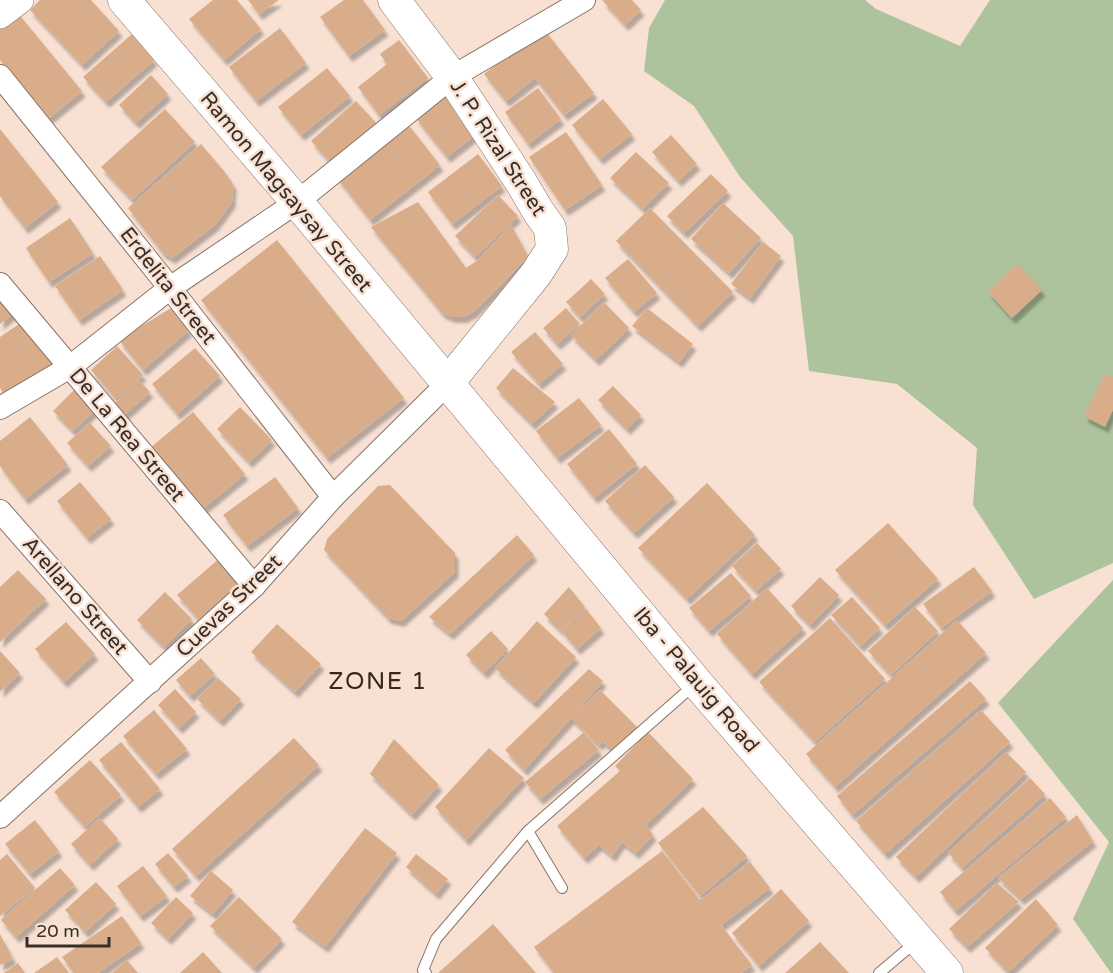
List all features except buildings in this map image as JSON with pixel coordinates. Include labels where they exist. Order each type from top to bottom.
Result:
[{"type":"main road","name":"Ramon Magsaysay Street","points":[[124,0],[297,202],[447,384]]},
{"type":"main road","name":"J. P. Rizal Street","points":[[394,0],[452,77],[550,228],[552,249],[536,274],[447,384]]},
{"type":"main road","name":"Iba - Palauig Road","points":[[447,384],[697,682],[947,973]]},
{"type":"street","points":[[0,15],[20,0]]},
{"type":"street","points":[[0,408],[70,367],[171,288],[297,202],[452,77],[574,3]]},
{"type":"street","name":"Erdelita Street","points":[[0,76],[171,288],[333,497]]},
{"type":"street","name":"De La Rea Street","points":[[0,284],[254,586]]},
{"type":"street","name":"Cuevas Street","points":[[0,817],[254,586],[333,497],[447,384]]},
{"type":"street","name":"Arellano Street","points":[[0,511],[150,682]]},
{"type":"lane","points":[[426,973],[423,970],[436,939],[528,831],[697,682]]},
{"type":"lane","points":[[528,831],[562,888]]},
{"type":"lane","points":[[879,973],[919,939]]},
{"type":"green space","points":[[665,0],[865,0],[876,9],[960,46],[990,0],[1113,0],[1113,563],[1034,599],[973,505],[977,448],[897,384],[809,371],[793,236],[740,177],[694,106],[644,71],[649,28]]},
{"type":"green space","points":[[1113,580],[1113,973],[1111,973],[1073,919],[1109,842],[998,703]]},
{"type":"district","name":"ZONE 1","points":[[378,681]]}]
